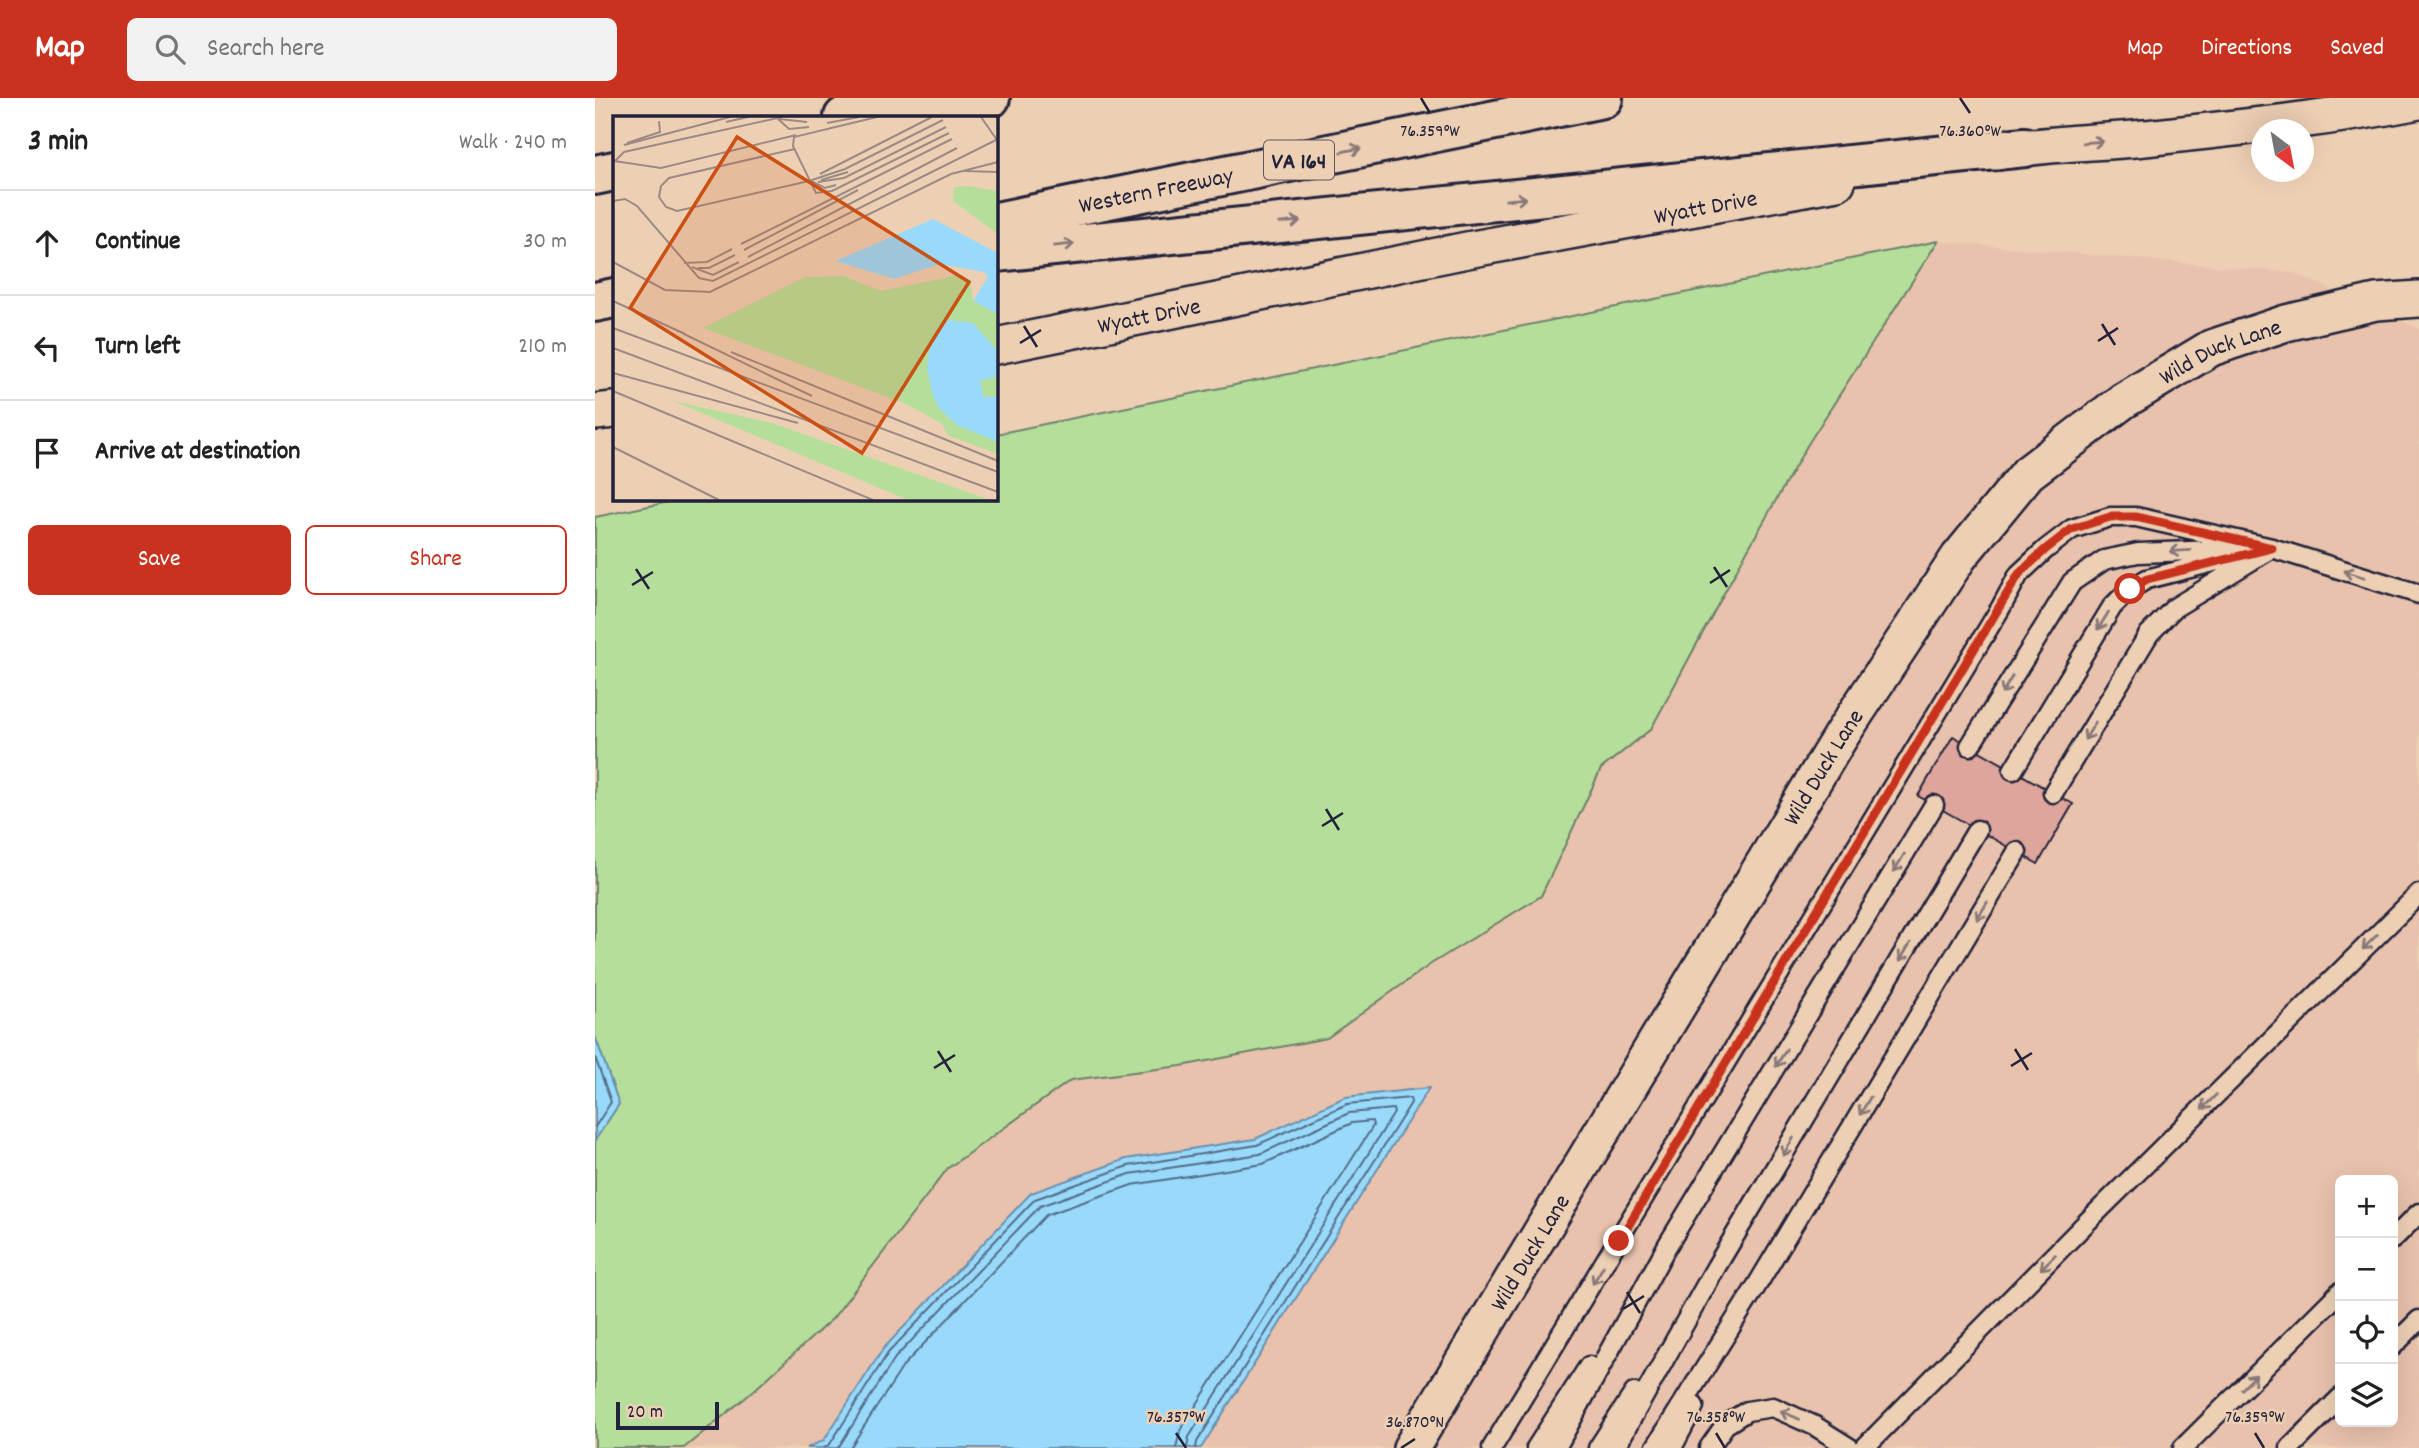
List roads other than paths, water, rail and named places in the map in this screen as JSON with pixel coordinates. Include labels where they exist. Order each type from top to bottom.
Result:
[{"type":"highway","points":[[847,116],[904,98]]},
{"type":"highway","points":[[896,116],[990,98]]},
{"type":"highway","name":"Western Freeway","points":[[997,222],[1603,98]]},
{"type":"highway","points":[[997,252],[2025,147]]},
{"type":"highway","points":[[595,175],[613,171]]},
{"type":"highway","points":[[595,302],[613,298]]},
{"type":"street","name":"Wyatt Drive","points":[[997,345],[1481,248],[2025,147],[2142,138],[2355,114],[2419,101]]},
{"type":"street","name":"Wild Duck Lane","points":[[1411,1448],[1840,737],[1959,557],[2028,473],[2123,401],[2211,348],[2287,323],[2376,302],[2419,299]]},
{"type":"street","points":[[595,412],[613,410]]},
{"type":"lane","points":[[1492,1448],[2019,574],[2046,549],[2072,529],[2110,517],[2136,517],[2272,548],[2419,594]]},
{"type":"lane","points":[[1970,746],[2071,582],[2104,560],[2138,553],[2272,548]]},
{"type":"lane","points":[[2013,770],[2112,607],[2130,589],[2147,579],[2272,548]]},
{"type":"lane","points":[[2053,793],[2149,634],[2174,608],[2272,548]]},
{"type":"lane","points":[[1536,1448],[1667,1246],[1934,805]]},
{"type":"lane","points":[[1615,1448],[1716,1268],[1977,830]]},
{"type":"lane","points":[[1655,1448],[1757,1285],[2017,852]]},
{"type":"lane","points":[[1864,1448],[2088,1221],[2419,894]]},
{"type":"lane","points":[[2394,1238],[2419,1213]]},
{"type":"lane","points":[[1556,1448],[1667,1246]]},
{"type":"lane","points":[[1598,1448],[1716,1268]]},
{"type":"lane","points":[[1672,1448],[1757,1285]]},
{"type":"lane","points":[[2183,1448],[2335,1297]]},
{"type":"lane","points":[[2398,1341],[2419,1320]]},
{"type":"lane","points":[[2290,1448],[2335,1403]]},
{"type":"lane","points":[[1709,1448],[1724,1425],[1747,1411],[1773,1407],[1815,1426],[1850,1448]]},
{"type":"water","points":[[595,1036],[619,1104],[595,1140]]},
{"type":"water","points":[[1429,1088],[1201,1448],[807,1448],[824,1440],[883,1349],[1031,1193],[1126,1159],[1255,1139],[1345,1097]]}]
